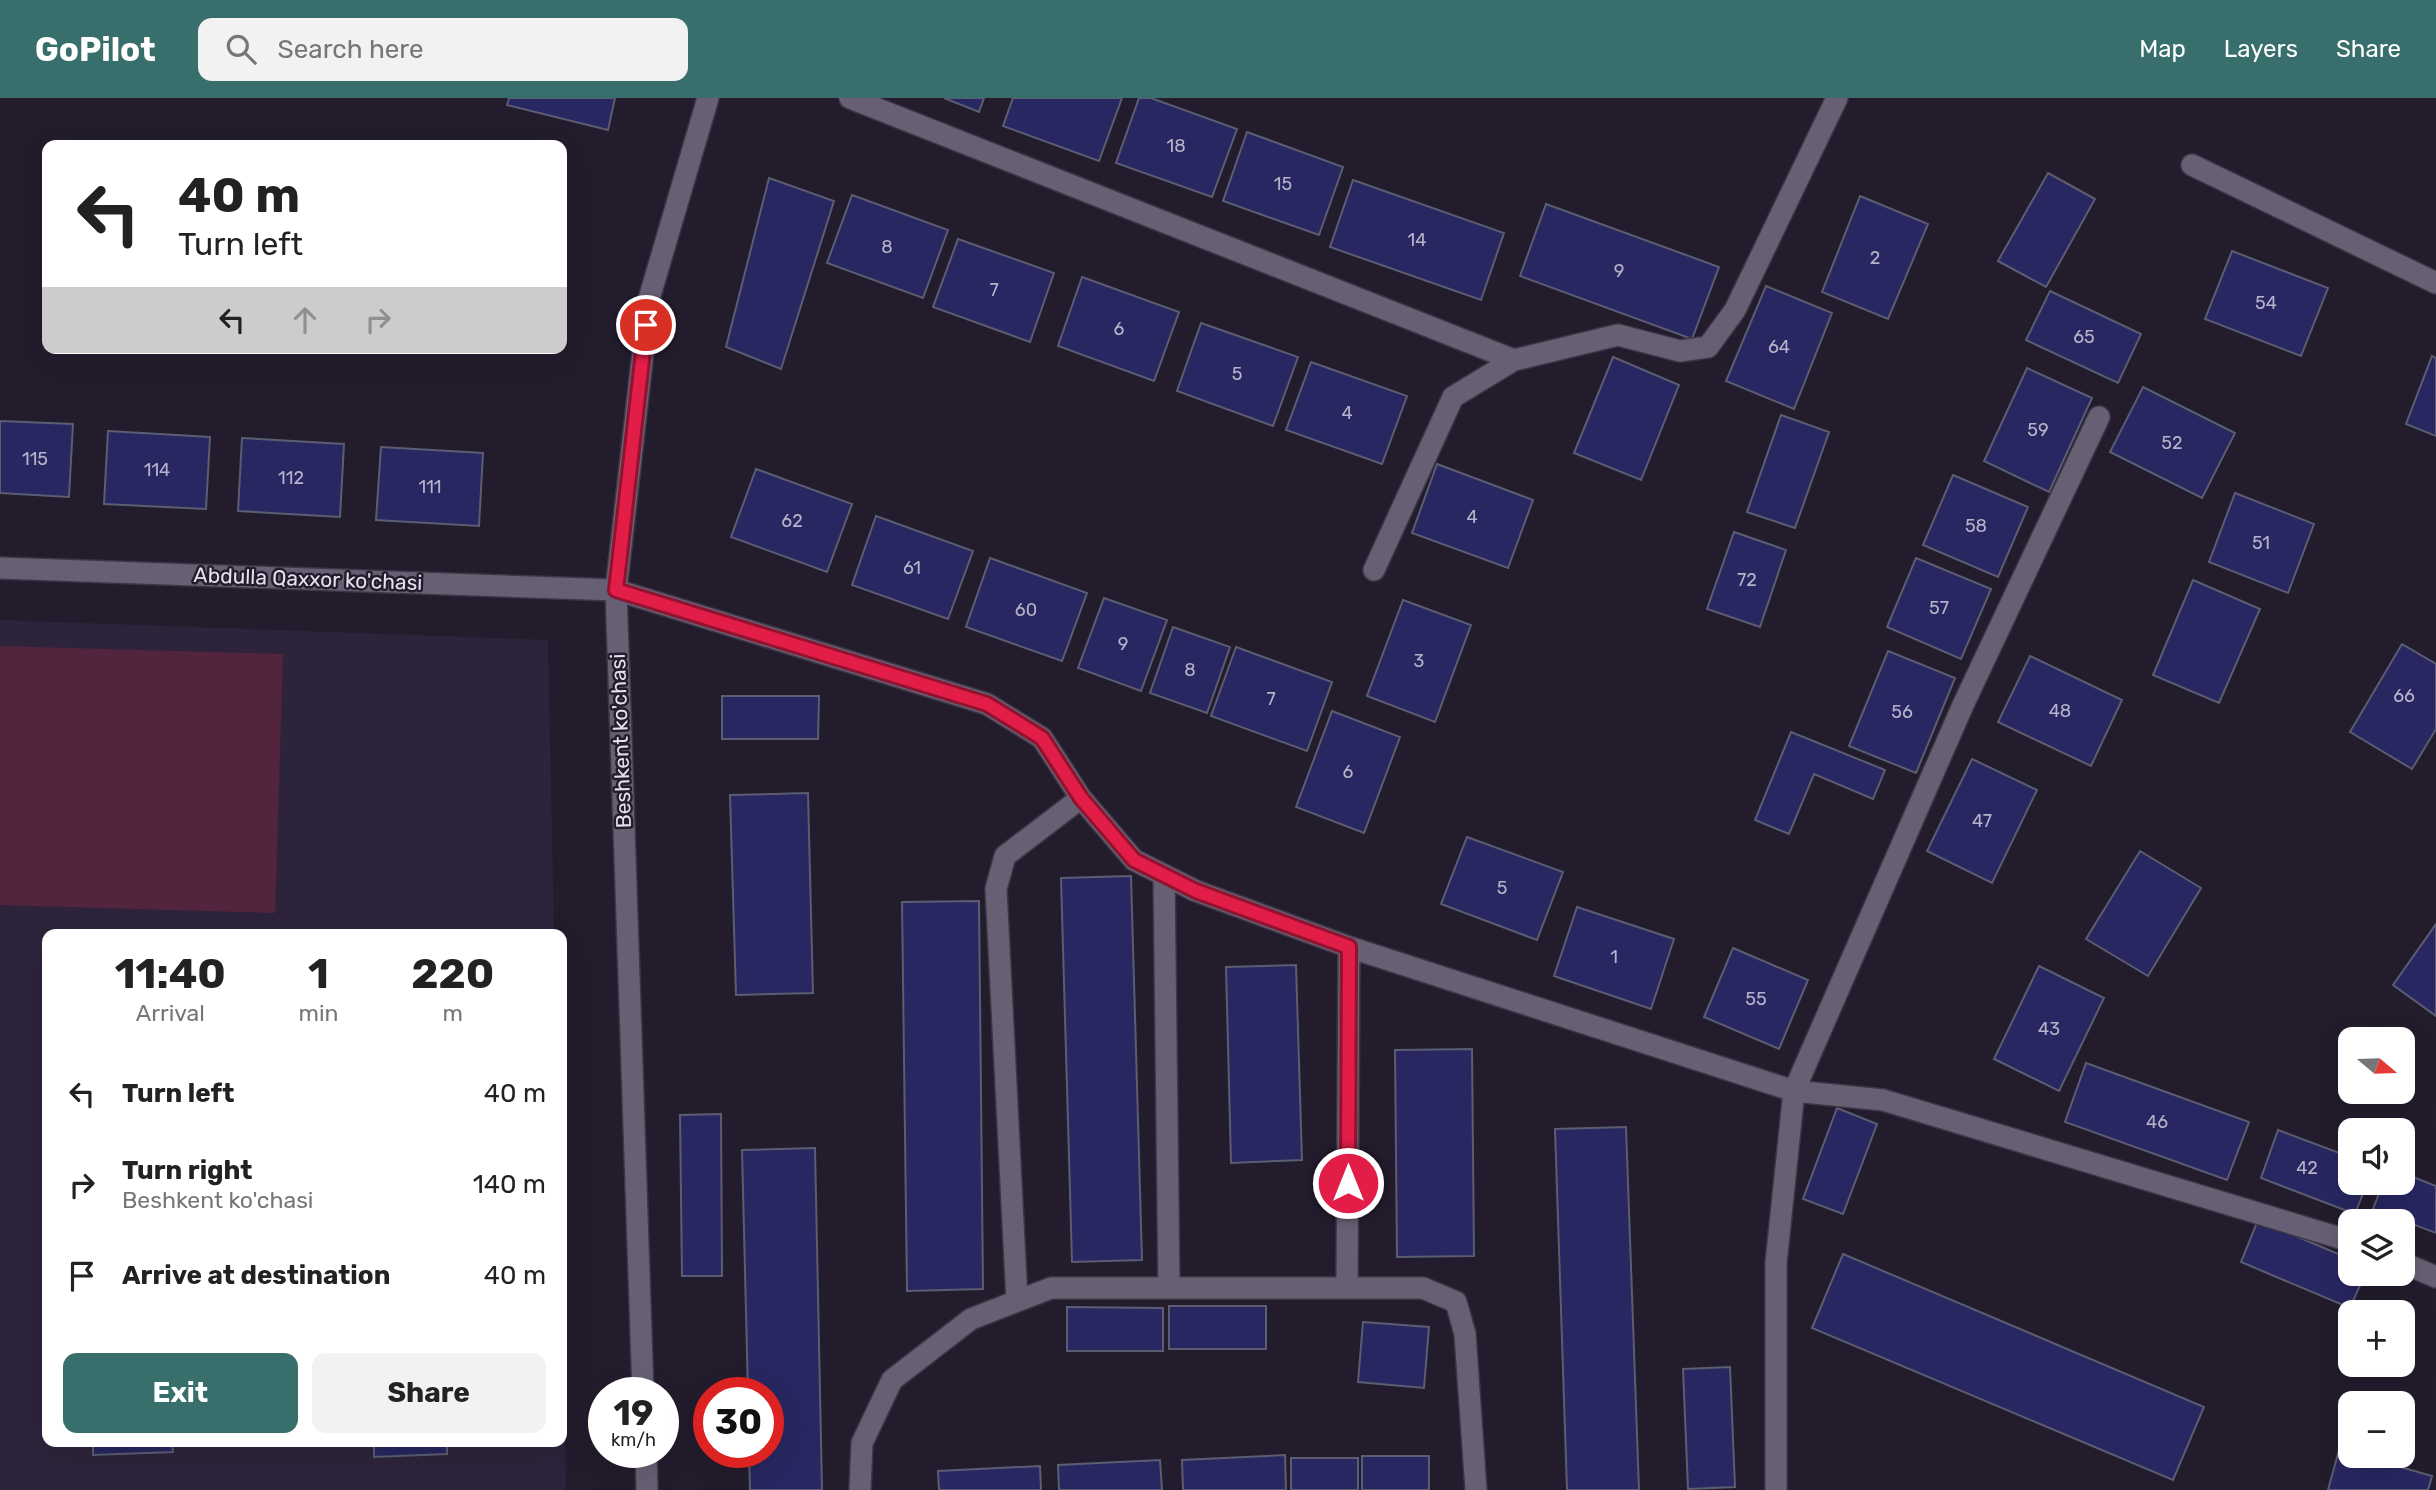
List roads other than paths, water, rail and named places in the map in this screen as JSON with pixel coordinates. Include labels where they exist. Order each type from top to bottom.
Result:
[{"type":"street","name":"Beshkent ko'chasi","points":[[642,1377],[616,590],[649,299],[708,98]]},
{"type":"street","points":[[850,98],[1514,360]]},
{"type":"street","points":[[1374,570],[1453,397],[1514,360],[1618,335],[1680,351],[1709,347],[1735,310],[1837,98]]},
{"type":"street","points":[[2192,165],[2436,283]]},
{"type":"street","points":[[1776,1490],[1776,1263],[1794,1091],[1963,705],[2099,417]]},
{"type":"street","name":"Abdulla Qaxxor ko'chasi","points":[[0,568],[616,590],[987,704],[1042,738],[1081,798],[1134,860],[1196,891],[1349,947],[1794,1091],[1883,1100],[2338,1237]]},
{"type":"street","points":[[1017,1301],[996,889],[1005,856],[1081,798]]},
{"type":"street","points":[[1164,875],[1168,1288]]},
{"type":"street","points":[[1347,1288],[1349,947]]},
{"type":"street","points":[[2415,1268],[2436,1277]]},
{"type":"street","points":[[860,1490],[862,1443],[892,1380],[971,1319],[1051,1288],[1423,1288],[1456,1302],[1465,1334],[1476,1490]]},
{"type":"street","points":[[646,1468],[647,1490]]}]
